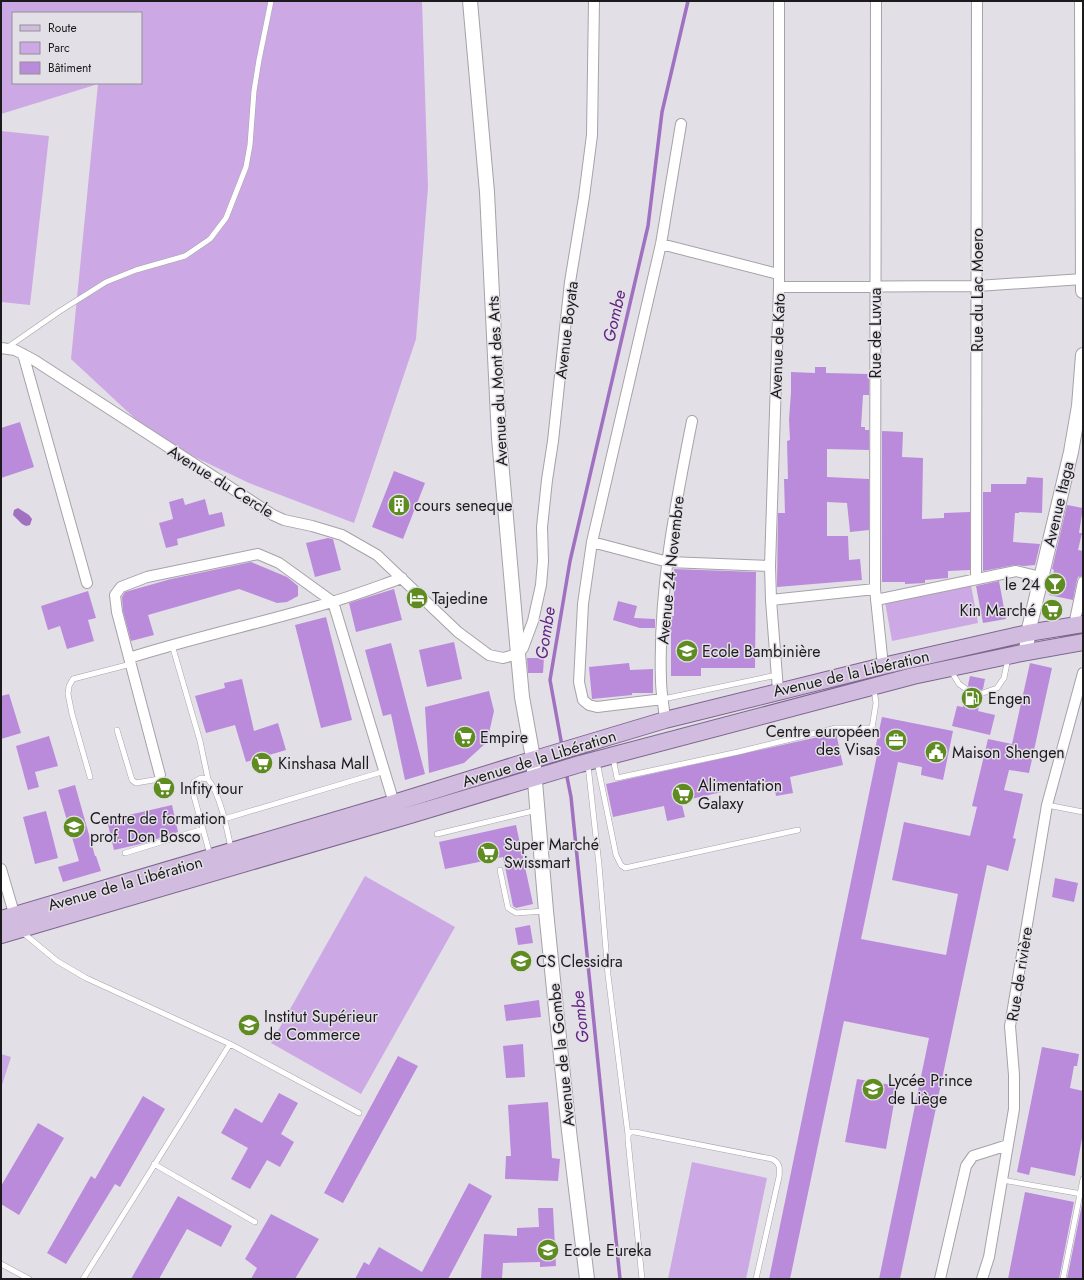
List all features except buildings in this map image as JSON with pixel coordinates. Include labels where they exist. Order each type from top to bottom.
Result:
[{"type":"main road","name":"Avenue de la Libération","points":[[1,935],[12,921],[211,857],[665,720],[778,690],[1028,633],[1078,624]]},
{"type":"main road","name":"Avenue de la Libération","points":[[12,921],[410,815],[588,761],[950,668],[1083,642]]},
{"type":"street","name":"Avenue du Mont des Arts","points":[[470,1],[487,200],[499,438],[522,697],[541,757]]},
{"type":"street","name":"Avenue Boyata","points":[[518,654],[523,648],[531,627],[541,585],[543,561],[542,526],[547,480],[553,441],[570,282],[582,210],[592,135],[594,1]]},
{"type":"street","name":"Avenue de Kato","points":[[778,690],[770,566],[779,287],[779,1]]},
{"type":"street","name":"Rue de Luvua","points":[[876,1],[875,589],[882,666]]},
{"type":"street","name":"Rue du Lac Moero","points":[[976,578],[977,1]]},
{"type":"street","points":[[1082,1],[1083,291]]},
{"type":"street","points":[[663,699],[597,706],[589,705],[583,700],[579,682],[583,612],[592,542],[661,244],[681,124]]},
{"type":"street","points":[[661,244],[778,274]]},
{"type":"street","points":[[779,287],[977,286],[1083,279]]},
{"type":"street","name":"Avenue du Cercle","points":[[4,348],[23,354],[267,512],[284,520],[312,526],[342,535],[377,555],[458,632],[479,649],[496,657],[503,658],[518,654]]},
{"type":"street","points":[[23,354],[87,583]]},
{"type":"street","name":"Avenue Itaga","points":[[1026,653],[1028,633],[1078,414],[1083,355]]},
{"type":"street","name":"Avenue 24 Novembre","points":[[665,720],[661,681],[662,622],[668,562],[678,492],[692,421]]},
{"type":"street","points":[[592,542],[668,562],[770,566]]},
{"type":"street","points":[[160,775],[116,612],[115,595],[121,587],[146,577],[258,554],[278,563],[333,602],[394,803]]},
{"type":"street","points":[[876,600],[976,578],[1016,571],[1041,577]]},
{"type":"street","points":[[130,661],[172,644],[333,602],[402,578]]},
{"type":"street","points":[[1078,624],[1083,582]]},
{"type":"street","points":[[771,600],[875,589]]},
{"type":"street","name":"Rue de rivière","points":[[982,1279],[989,1257],[1014,1109],[1014,1075],[1010,1026],[1047,805],[1083,673]]},
{"type":"street","name":"Avenue de la Gombe","points":[[541,757],[535,777],[546,911],[569,1131],[587,1279]]},
{"type":"street","points":[[1,869],[12,921]]},
{"type":"street","points":[[940,1279],[966,1166],[974,1156],[1008,1145]]},
{"type":"lane","points":[[4,348],[106,282],[136,270],[185,256],[210,239],[226,218],[246,168],[250,145],[254,91],[271,1]]},
{"type":"lane","points":[[172,644],[200,741],[208,779],[212,784],[224,820],[232,851]]},
{"type":"lane","points":[[983,693],[997,688],[1004,678],[1009,656]]},
{"type":"lane","points":[[90,777],[72,714],[68,694],[69,686],[73,679],[130,661]]},
{"type":"lane","points":[[950,668],[959,684],[966,689]]},
{"type":"lane","points":[[663,699],[777,674]]},
{"type":"lane","points":[[613,755],[618,778],[738,752],[836,728],[872,728],[876,703],[873,687]]},
{"type":"lane","points":[[117,730],[132,780],[136,783],[144,782],[159,779],[160,775]]},
{"type":"lane","points":[[588,761],[616,855],[621,865],[625,868],[798,830]]},
{"type":"lane","points":[[588,761],[599,865],[608,975],[628,1135],[642,1279]]},
{"type":"lane","points":[[224,820],[385,771]]},
{"type":"lane","points":[[208,779],[201,778],[194,782],[192,789],[211,857]]},
{"type":"lane","points":[[1047,805],[1083,812]]},
{"type":"lane","points":[[437,834],[538,810]]},
{"type":"lane","points":[[125,853],[203,829]]},
{"type":"lane","points":[[500,870],[508,908],[516,913],[546,911]]},
{"type":"lane","points":[[12,921],[57,961],[86,978],[230,1044],[359,1114]]},
{"type":"lane","points":[[82,1279],[230,1044]]},
{"type":"lane","points":[[628,1135],[631,1132],[635,1132],[772,1159],[777,1162],[780,1167],[779,1177],[756,1279]]},
{"type":"lane","points":[[154,1164],[255,1222]]},
{"type":"lane","points":[[1063,1279],[1083,1179]]},
{"type":"lane","points":[[1002,1180],[1081,1194]]},
{"type":"lane","points":[[1,1264],[29,1279]]},
{"type":"green space","points":[[1,1],[422,1],[428,187],[416,339],[354,523],[249,483],[157,439],[71,359],[98,84],[1,114]]},
{"type":"green space","points":[[1,131],[49,136],[30,305],[1,302]]},
{"type":"green space","points":[[971,585],[978,623],[892,641],[885,602]]},
{"type":"green space","points":[[365,876],[455,927],[361,1094],[271,1043]]},
{"type":"green space","points":[[1,1054],[11,1057],[2,1085],[1,1085]]},
{"type":"green space","points":[[692,1162],[767,1178],[746,1279],[668,1279]]},
{"type":"shaded area","points":[[18,508],[29,515],[32,519],[30,525],[26,526],[22,524],[13,515],[14,510]]},
{"type":"waterway","name":"Gombe","points":[[562,746],[550,680],[570,561],[648,226],[662,112],[688,1]]},
{"type":"waterway","name":"Gombe","points":[[566,772],[571,797],[620,1279]]},
{"type":"place","name":"cours seneque","points":[[399,505]]},
{"type":"place","name":"le 24","points":[[1055,584]]},
{"type":"place","name":"Tajedine","points":[[417,598]]},
{"type":"place","name":"Kin Marché","points":[[1052,610]]},
{"type":"place","name":"Ecole Bambinière","points":[[687,651]]},
{"type":"place","name":"Engen","points":[[972,698]]},
{"type":"place","name":"Empire","points":[[465,737]]},
{"type":"place","name":"Centre européen des Visas","points":[[896,740]]},
{"type":"place","name":"Maison Shengen","points":[[936,752]]},
{"type":"place","name":"Kinshasa Mall","points":[[262,763]]},
{"type":"place","name":"Infity tour","points":[[164,788]]},
{"type":"place","name":"Alimentation Galaxy","points":[[683,794]]},
{"type":"place","name":"Centre de formation prof. Don Bosco","points":[[74,827]]},
{"type":"place","name":"Super Marché Swissmart","points":[[488,853]]},
{"type":"place","name":"CS Clessidra","points":[[521,961]]},
{"type":"place","name":"Institut Supérieur de Commerce","points":[[249,1025]]},
{"type":"place","name":"Lycée Prince de Liège","points":[[873,1089]]},
{"type":"place","name":"Ecole Eureka","points":[[548,1250]]}]
